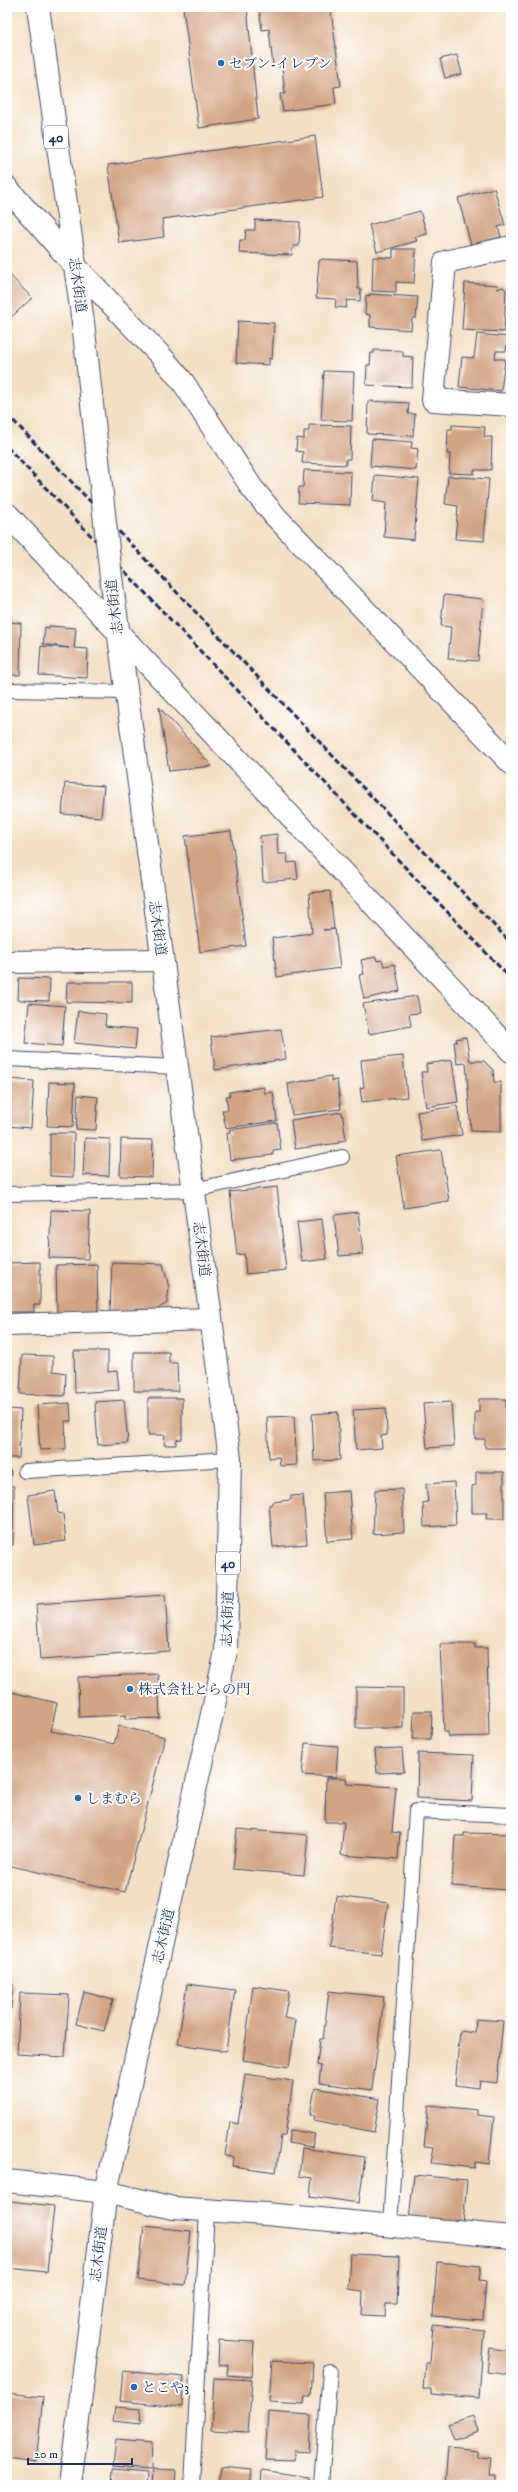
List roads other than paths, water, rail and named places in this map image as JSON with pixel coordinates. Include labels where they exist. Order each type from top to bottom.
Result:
[{"type":"street","name":"志木街道","points":[[38,7],[83,322],[117,634],[230,1459],[226,1651],[106,2192],[70,2485]]},
{"type":"street","points":[[7,188],[76,267],[161,356],[183,382],[252,488],[276,517],[511,763]]},
{"type":"street","points":[[511,247],[445,262],[433,400],[511,406]]},
{"type":"street","points":[[7,514],[117,634],[511,1051]]},
{"type":"street","points":[[7,962],[162,960]]},
{"type":"street","points":[[7,1325],[211,1319]]},
{"type":"street","points":[[7,2181],[106,2192],[172,2208],[511,2236]]},
{"type":"lane","points":[[7,690],[125,692]]},
{"type":"lane","points":[[7,1059],[177,1067]]},
{"type":"lane","points":[[7,1194],[194,1190],[342,1157]]},
{"type":"lane","points":[[25,1471],[230,1459]]},
{"type":"lane","points":[[390,2225],[416,1811],[511,1816]]},
{"type":"lane","points":[[192,2485],[207,2210]]},
{"type":"lane","points":[[321,2485],[330,2371]]},
{"type":"railway","points":[[7,414],[511,943]]},
{"type":"railway","points":[[7,447],[511,979]]},
{"type":"place","name":"セブン-イレブン","points":[[221,63]]},
{"type":"place","name":"株式会社とらの門","points":[[130,1689]]},
{"type":"place","name":"しまむら","points":[[78,1798]]},
{"type":"place","name":"とこや3","points":[[134,2387]]}]
